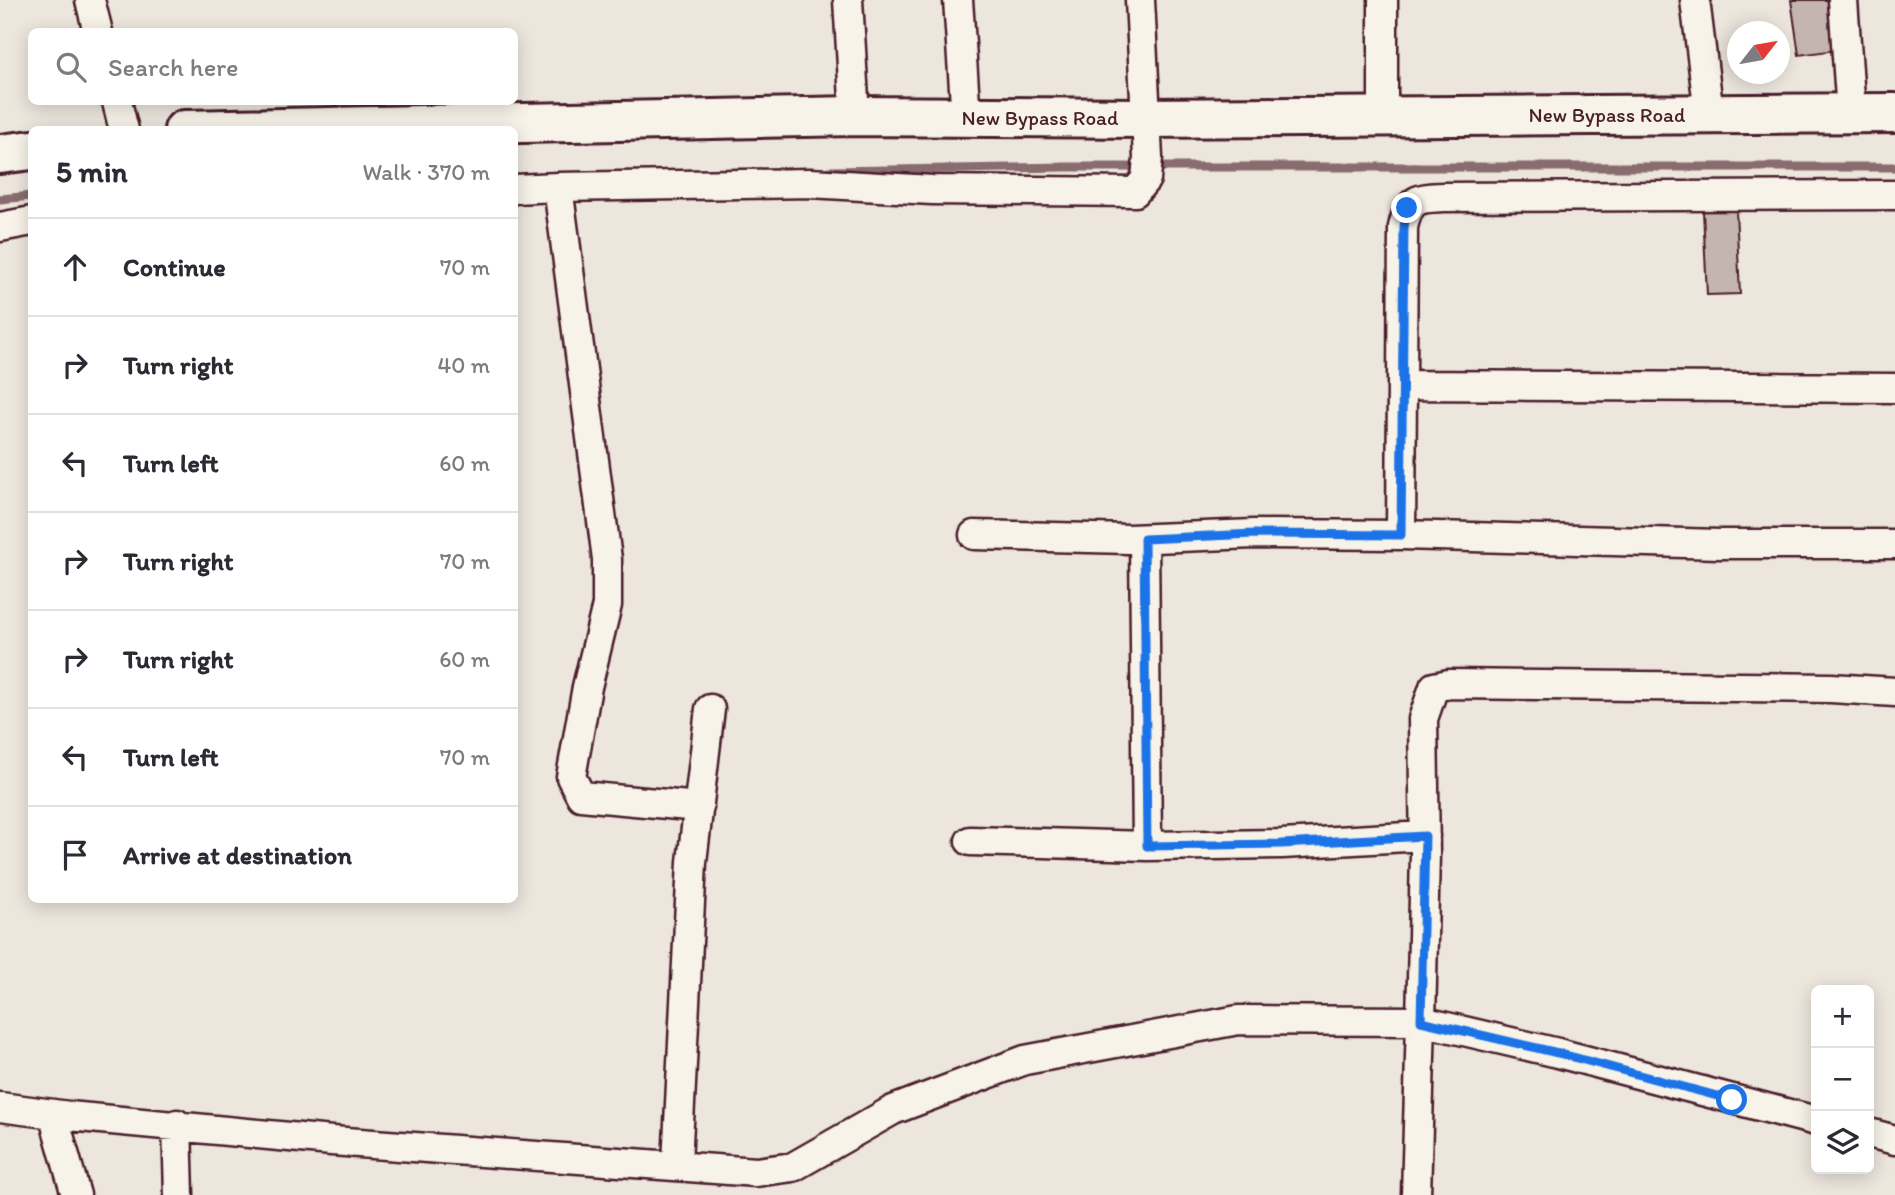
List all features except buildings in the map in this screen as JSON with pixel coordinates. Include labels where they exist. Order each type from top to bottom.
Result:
[{"type":"main road","name":"New Bypass Road","points":[[376,126],[855,116],[1143,118],[1895,113]]},
{"type":"main road","points":[[0,154],[28,150]]},
{"type":"street","points":[[90,0],[97,28]]},
{"type":"street","points":[[848,0],[855,116]]},
{"type":"street","points":[[958,0],[966,118]]},
{"type":"street","points":[[518,188],[810,183],[932,190],[1135,192],[1147,168],[1140,0]]},
{"type":"street","points":[[1383,0],[1383,116]]},
{"type":"street","points":[[1695,0],[1709,114]]},
{"type":"street","points":[[1843,0],[1851,113]]},
{"type":"street","points":[[118,105],[123,126]]},
{"type":"street","points":[[558,187],[607,559],[607,606],[587,687],[571,777],[581,796],[699,807]]},
{"type":"street","points":[[1401,535],[1404,227],[1407,208],[1415,201],[1445,197],[1895,195]]},
{"type":"street","points":[[0,228],[28,222]]},
{"type":"street","points":[[1404,385],[1895,388]]},
{"type":"street","points":[[974,535],[1144,539],[1254,534],[1401,535],[1720,544],[1895,544]]},
{"type":"street","points":[[1144,539],[1147,846]]},
{"type":"street","points":[[1416,1195],[1425,836],[1423,719],[1434,687],[1449,684],[1831,688],[1895,692]]},
{"type":"street","points":[[677,1164],[682,1018],[699,807],[710,709]]},
{"type":"street","points":[[970,841],[1147,846],[1282,844],[1425,836]]},
{"type":"street","points":[[0,1107],[332,1140],[756,1172],[793,1167],[905,1105],[1025,1060],[1136,1037],[1238,1020],[1421,1021],[1558,1053],[1811,1120]]},
{"type":"street","points":[[53,1114],[76,1195]]},
{"type":"street","points":[[177,1124],[179,1195]]},
{"type":"street","points":[[1874,1134],[1895,1140]]},
{"type":"waterway","points":[[829,171],[1065,167],[1895,167]]},
{"type":"waterway","points":[[0,199],[28,196]]},
{"type":"route","points":[[1407,208],[1404,227],[1401,535],[1254,534],[1144,539],[1147,846],[1282,844],[1425,836],[1421,1021],[1558,1053],[1732,1100]]}]
